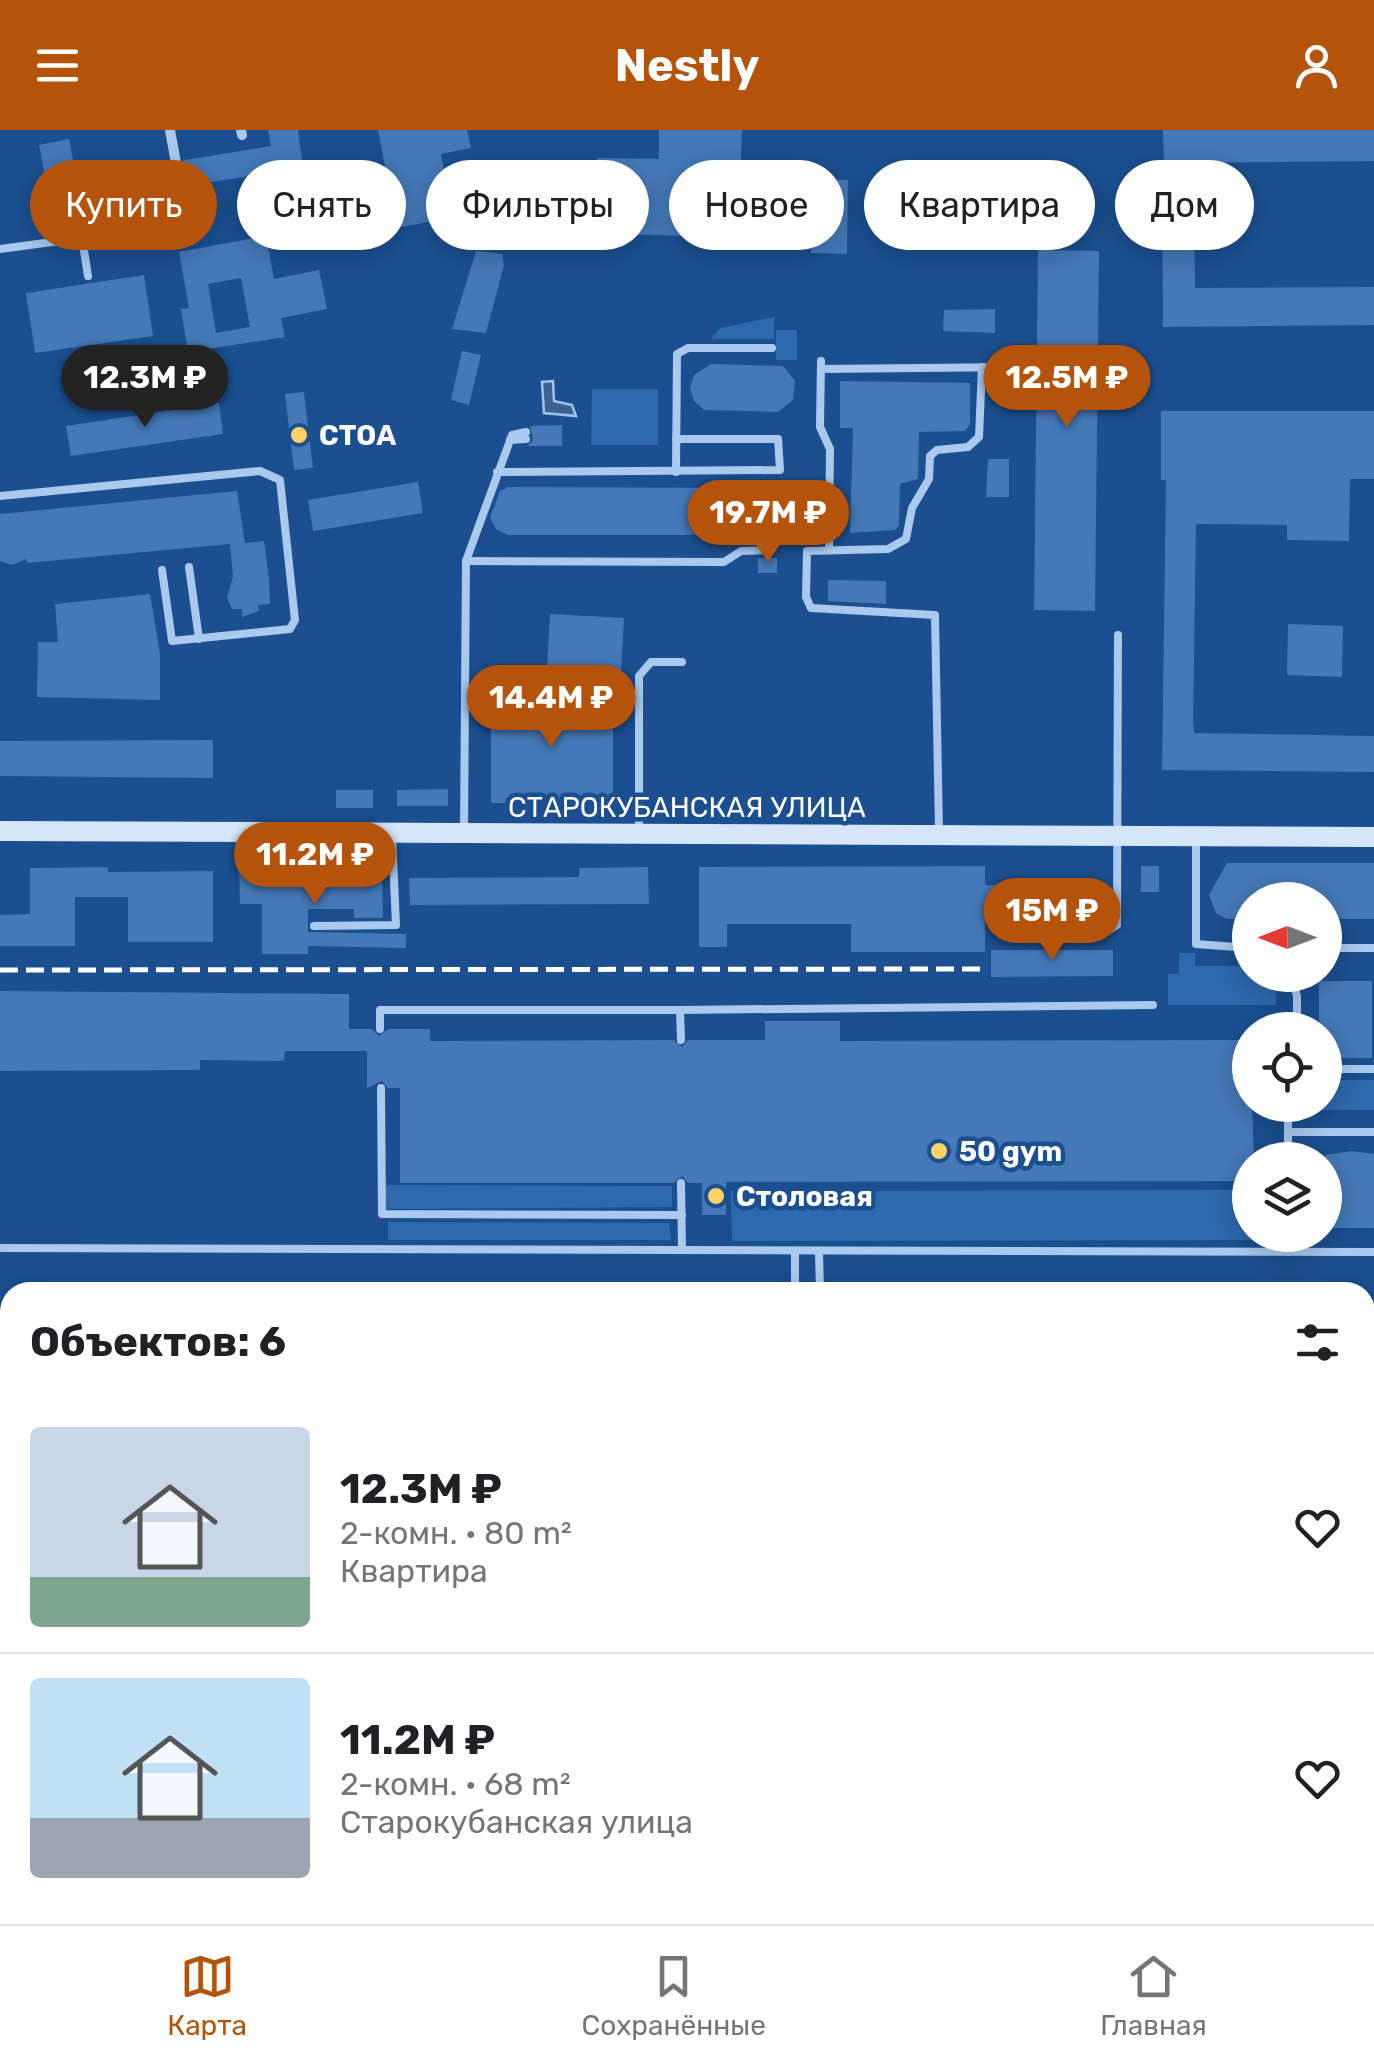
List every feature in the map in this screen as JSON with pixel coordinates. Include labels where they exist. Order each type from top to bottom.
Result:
[{"type":"street","points":[[170,130],[175,160]]},
{"type":"street","name":"СТАРОКУБАНСКАЯ УЛИЦА","points":[[0,831],[1374,837]]},
{"type":"lane","points":[[0,250],[82,238],[88,276]]},
{"type":"lane","points":[[676,472],[676,360],[682,348],[772,348]]},
{"type":"lane","points":[[828,548],[830,449],[820,427],[821,365],[1027,367]]},
{"type":"lane","points":[[939,836],[936,620],[930,612],[811,608],[806,598],[808,552],[828,548],[888,550],[906,540],[915,501],[930,479],[930,456],[937,450],[968,447],[979,437],[982,367]]},
{"type":"lane","points":[[464,834],[466,562],[510,440],[516,433],[526,436]]},
{"type":"lane","points":[[497,472],[774,472],[780,466],[778,439],[676,438]]},
{"type":"lane","points":[[0,496],[260,470],[280,480],[294,625],[286,630],[171,638],[162,570]]},
{"type":"lane","points":[[466,562],[724,562],[741,551],[769,550]]},
{"type":"lane","points":[[189,567],[199,639]]},
{"type":"lane","points":[[1005,932],[1108,931],[1117,925],[1118,636]]},
{"type":"lane","points":[[639,835],[640,676],[651,662],[682,662]]},
{"type":"lane","points":[[314,926],[396,924],[392,833]]},
{"type":"lane","points":[[1196,836],[1196,944],[1232,947]]},
{"type":"lane","points":[[1342,948],[1374,948]]},
{"type":"lane","points":[[380,1029],[380,1010],[1154,1005]]},
{"type":"lane","points":[[680,1010],[680,1040]]},
{"type":"lane","points":[[1342,1069],[1374,1069]]},
{"type":"lane","points":[[381,1088],[382,1214],[682,1215]]},
{"type":"lane","points":[[1288,1122],[1288,1142]]},
{"type":"lane","points":[[1288,1132],[1374,1132]]},
{"type":"lane","points":[[682,1183],[682,1250]]},
{"type":"lane","points":[[0,1248],[1232,1252]]},
{"type":"lane","points":[[795,1252],[796,1282]]},
{"type":"lane","points":[[819,1252],[820,1282]]},
{"type":"lane","points":[[1342,1252],[1374,1252]]},
{"type":"shaded area","points":[[774,317],[774,339],[711,339],[720,328]]},
{"type":"shaded area","points":[[776,330],[797,330],[797,360],[776,360]]},
{"type":"shaded area","points":[[553,381],[554,401],[572,405],[576,416],[544,413],[542,382]]},
{"type":"shaded area","points":[[592,389],[658,389],[658,445],[591,445]]},
{"type":"shaded area","points":[[1179,953],[1195,953],[1195,966],[1232,966],[1232,992],[1276,992],[1276,1005],[1168,1005],[1168,974],[1179,974]]},
{"type":"shaded area","points":[[1342,1080],[1374,1080],[1374,1110],[1342,1110]]},
{"type":"shaded area","points":[[386,1185],[672,1186],[672,1207],[386,1209]]},
{"type":"shaded area","points":[[1232,1190],[1232,1240],[732,1241],[731,1191]]},
{"type":"shaded area","points":[[388,1222],[669,1223],[671,1240],[388,1240]]},
{"type":"building","points":[[268,130],[298,130],[302,160],[237,160],[237,178],[217,181],[217,160],[184,160],[271,146]]},
{"type":"building","points":[[378,130],[467,130],[471,148],[441,154],[442,160],[426,160],[426,222],[406,226],[406,160],[384,160]]},
{"type":"building","points":[[659,130],[742,130],[741,160],[669,160],[669,235],[649,235],[649,160],[597,160],[659,159]]},
{"type":"building","points":[[1163,130],[1374,130],[1374,161],[1164,160]]},
{"type":"building","points":[[69,139],[73,160],[42,160],[39,145]]},
{"type":"building","points":[[844,180],[848,180],[847,254],[811,253],[844,250]]},
{"type":"building","points":[[237,241],[237,250],[269,250],[274,279],[319,270],[327,309],[281,318],[285,337],[188,352],[181,309],[189,308],[179,252],[217,250],[217,245]],"holes":[[[241,278],[250,327],[216,333],[208,284]]]},
{"type":"building","points":[[1038,250],[1099,251],[1095,611],[1034,610]]},
{"type":"building","points":[[1162,250],[1195,250],[1195,288],[1374,287],[1374,325],[1163,327]]},
{"type":"building","points":[[476,251],[502,254],[504,265],[486,333],[452,329]]},
{"type":"building","points":[[144,275],[153,336],[35,353],[26,293]]},
{"type":"building","points":[[995,309],[995,333],[943,331],[944,310]]},
{"type":"building","points":[[462,351],[481,355],[469,405],[451,400]]},
{"type":"building","points":[[711,364],[783,366],[795,381],[793,400],[778,412],[704,410],[694,401],[690,388],[694,375]]},
{"type":"building","points":[[840,381],[970,383],[970,424],[965,431],[919,432],[918,479],[900,484],[899,525],[895,530],[850,533],[853,428],[840,428]]},
{"type":"building","points":[[304,392],[313,468],[294,470],[285,394]]},
{"type":"building","points":[[219,403],[223,434],[71,456],[66,426]]},
{"type":"building","points":[[1161,411],[1374,411],[1374,479],[1350,479],[1349,541],[1287,540],[1287,525],[1196,524],[1193,720],[1194,733],[1374,736],[1374,772],[1162,770],[1166,480],[1161,480]]},
{"type":"building","points":[[562,425],[562,446],[527,446],[533,440],[530,426]]},
{"type":"building","points":[[988,459],[1009,459],[1009,497],[986,497]]},
{"type":"building","points":[[418,482],[423,513],[313,531],[308,500]]},
{"type":"building","points":[[508,487],[776,488],[812,511],[782,533],[758,543],[758,535],[508,535],[496,529],[490,518],[500,491]]},
{"type":"building","points":[[237,491],[245,543],[264,541],[270,604],[258,605],[259,611],[242,617],[242,609],[232,609],[227,598],[233,576],[230,544],[27,563],[26,559],[12,565],[0,561],[0,514]]},
{"type":"building","points":[[758,558],[777,558],[777,573],[758,573]]},
{"type":"building","points":[[828,580],[886,581],[886,604],[828,601]]},
{"type":"building","points":[[150,594],[160,654],[160,700],[37,697],[38,642],[58,642],[55,604]]},
{"type":"building","points":[[550,614],[624,618],[621,672],[547,668]]},
{"type":"building","points":[[1288,624],[1343,626],[1342,677],[1287,675]]},
{"type":"building","points":[[491,690],[523,690],[523,700],[613,699],[613,803],[491,803]]},
{"type":"building","points":[[213,740],[213,778],[0,776],[0,741]]},
{"type":"building","points":[[448,789],[448,806],[397,806],[397,790]]},
{"type":"building","points":[[336,790],[373,790],[373,808],[336,808]]},
{"type":"building","points":[[1227,863],[1374,863],[1374,919],[1342,919],[1342,882],[1232,882],[1232,919],[1216,913],[1209,895]]},
{"type":"building","points":[[985,866],[985,885],[1075,885],[1075,923],[985,922],[985,952],[851,952],[851,924],[727,924],[727,947],[699,947],[699,867]]},
{"type":"building","points":[[1141,866],[1159,866],[1159,892],[1141,892]]},
{"type":"building","points":[[108,867],[108,872],[213,871],[213,942],[128,942],[128,897],[75,897],[75,946],[0,946],[0,915],[30,914],[30,868]]},
{"type":"building","points":[[648,867],[649,904],[410,905],[409,878],[579,877],[579,868]]},
{"type":"building","points":[[382,869],[383,918],[354,918],[354,909],[308,909],[308,932],[406,934],[406,948],[308,946],[308,954],[262,954],[262,904],[240,904],[239,870]]},
{"type":"building","points":[[991,950],[1113,950],[1113,976],[991,977]]},
{"type":"building","points":[[1342,981],[1372,981],[1372,1058],[1342,1058],[1342,1012],[1319,1012],[1319,992],[1342,992]]},
{"type":"building","points":[[0,991],[349,994],[349,1029],[372,1029],[379,1036],[388,1029],[430,1029],[430,1041],[674,1040],[682,1047],[688,1040],[765,1040],[765,1021],[840,1021],[840,1041],[1232,1040],[1232,1122],[1253,1122],[1253,1142],[1232,1142],[1232,1181],[726,1182],[726,1215],[702,1215],[702,1183],[688,1183],[682,1176],[674,1183],[400,1183],[400,1088],[388,1088],[382,1081],[367,1088],[367,1051],[285,1051],[284,1061],[200,1060],[200,1070],[0,1071]]},
{"type":"building","points":[[1342,1152],[1374,1154],[1374,1228],[1342,1228]]},
{"type":"railway","points":[[0,970],[980,969]]},
{"type":"place","name":"СТОА","points":[[299,435]]},
{"type":"place","name":"50 gym","points":[[939,1151]]},
{"type":"place","name":"Столовая","points":[[716,1196]]}]
